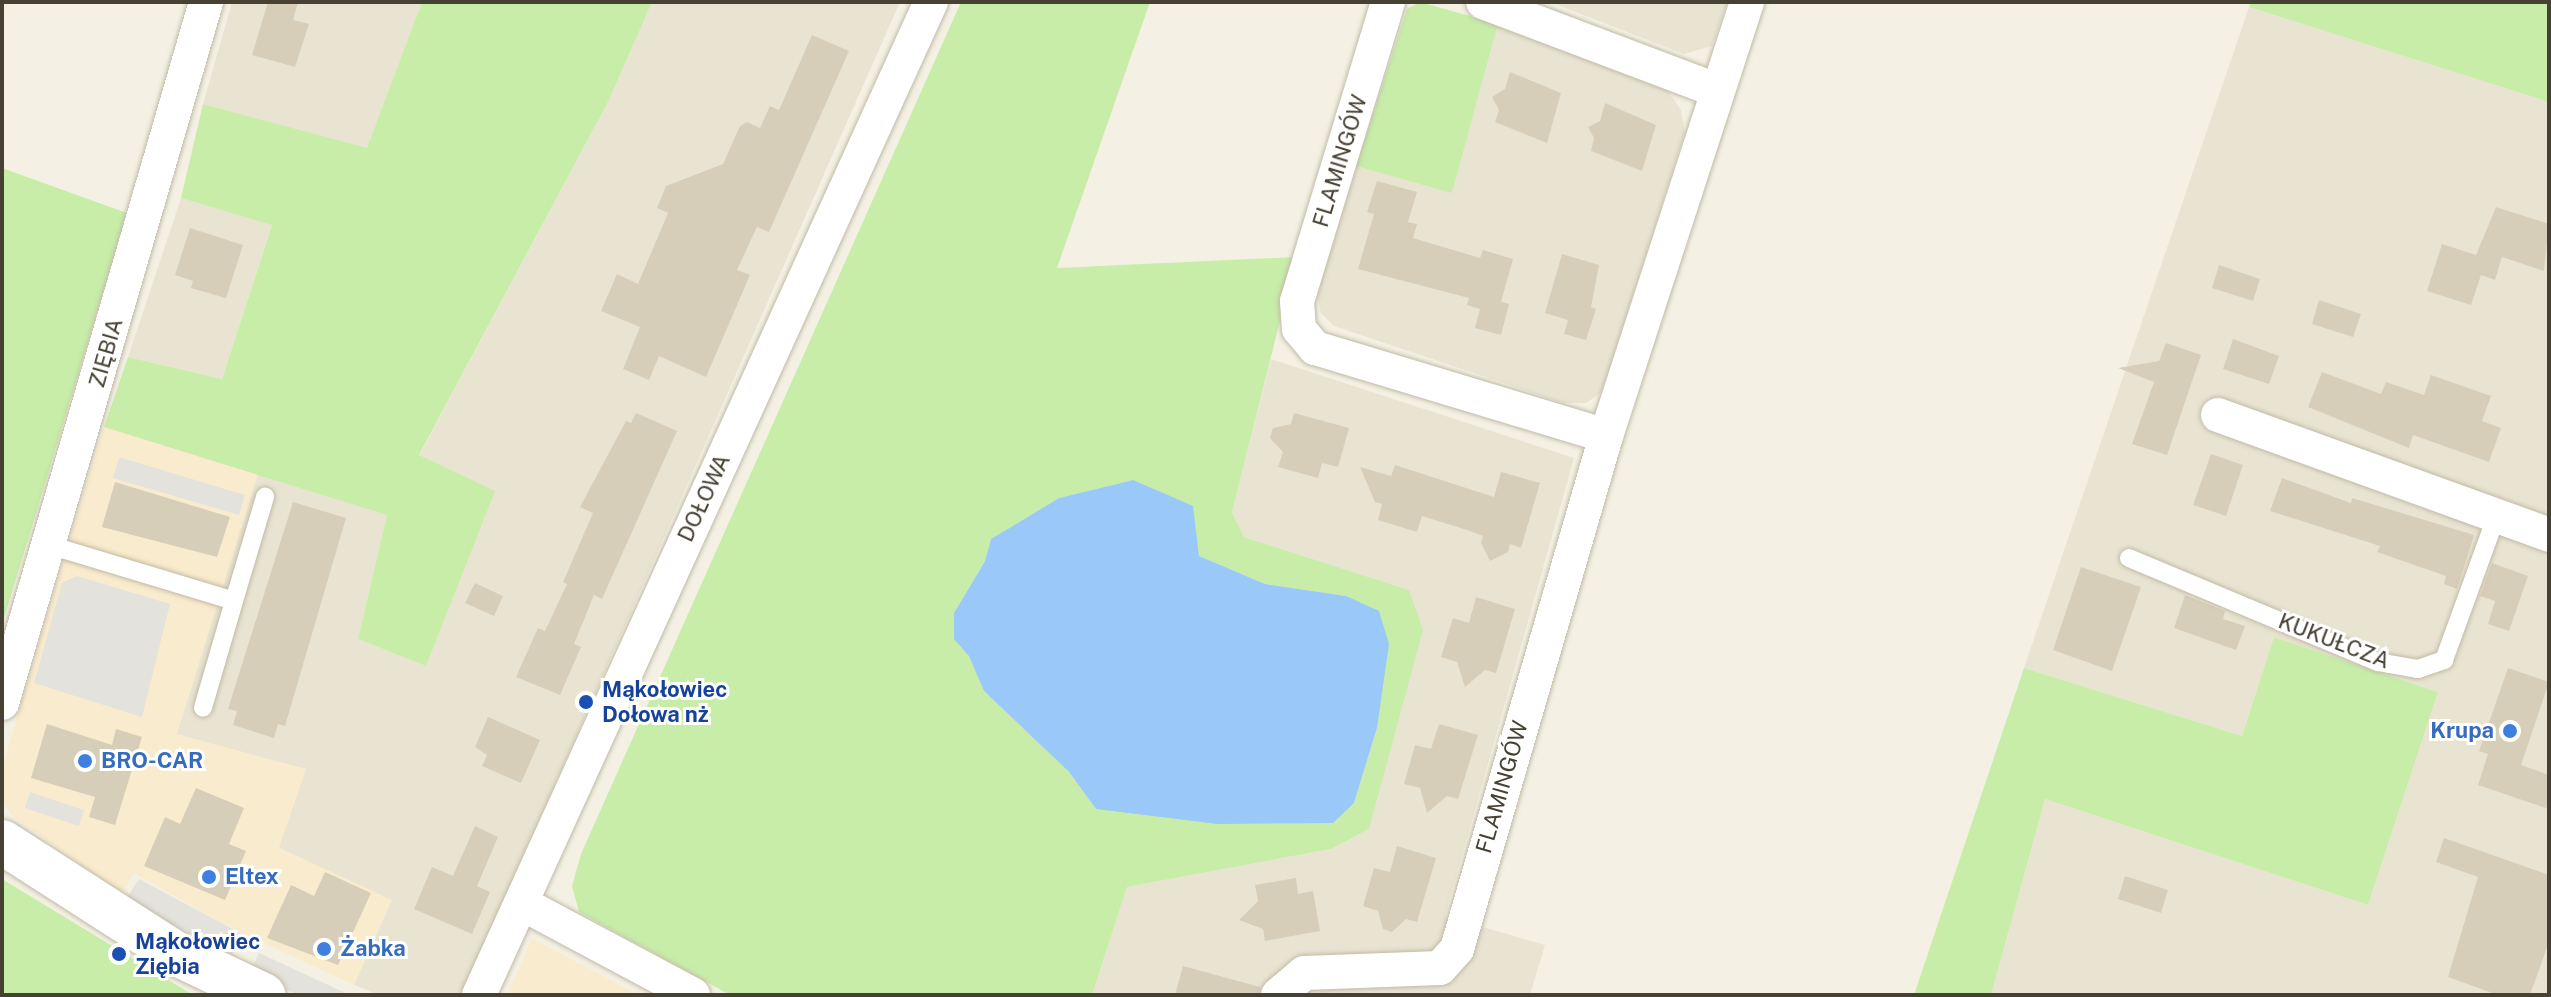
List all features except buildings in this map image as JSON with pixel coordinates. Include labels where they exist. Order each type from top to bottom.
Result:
[{"type":"street","name":"ZIĘBIA","points":[[2,703],[206,2]]},
{"type":"street","name":"DOŁOWA","points":[[479,995],[931,2]]},
{"type":"street","name":"FLAMINGÓW","points":[[1388,2],[1297,301],[1299,329],[1315,348],[1606,436]]},
{"type":"street","points":[[1483,2],[1716,90]]},
{"type":"street","name":"FLAMINGÓW","points":[[1278,995],[1304,973],[1440,968],[1457,949],[1606,436],[1747,2]]},
{"type":"street","points":[[2218,415],[2549,535]]},
{"type":"street","points":[[2,842],[175,953],[263,995]]},
{"type":"street","points":[[521,903],[693,995]]},
{"type":"lane","points":[[203,708],[265,497]]},
{"type":"lane","name":"KUKUŁCZA","points":[[2129,558],[2378,662],[2418,669],[2444,660],[2496,517]]},
{"type":"lane","points":[[49,545],[234,601]]},
{"type":"shaded area","points":[[232,2],[422,2],[367,149],[203,104]]},
{"type":"shaded area","points":[[652,2],[900,2],[462,995],[379,995],[354,985],[391,900],[279,848],[176,735],[258,474],[387,515],[358,639],[427,666],[419,456],[609,100]]},
{"type":"shaded area","points":[[1550,2],[1727,2],[1712,46],[1684,54]]},
{"type":"shaded area","points":[[2249,7],[2549,102],[2549,995],[1991,995],[2045,799],[2368,905],[2438,692],[2274,637],[2242,736],[2024,668]]},
{"type":"shaded area","points":[[1498,24],[1666,88],[1681,110],[1685,132],[1602,392],[1586,403],[1563,403],[1334,326],[1321,313],[1317,295],[1356,166],[1452,192]]},
{"type":"shaded area","points":[[181,198],[272,224],[222,379],[128,357]]},
{"type":"shaded area","points":[[1271,359],[1574,458],[1445,916],[1545,945],[1530,995],[1092,995],[1127,887],[1331,849],[1369,829],[1409,590],[1244,537],[1232,512]]},
{"type":"shaded area","points":[[104,427],[258,474],[177,734],[306,769],[279,848],[392,900],[354,985],[221,923],[134,873],[122,893],[14,817],[2,802],[2,768]]},
{"type":"shaded area","points":[[119,457],[245,495],[239,515],[113,478]]},
{"type":"shaded area","points":[[77,576],[170,604],[142,717],[34,683],[62,583]]},
{"type":"shaded area","points":[[30,792],[84,810],[79,826],[25,808]]},
{"type":"shaded area","points":[[139,879],[242,934],[232,955],[125,900]]},
{"type":"shaded area","points":[[532,938],[639,995],[507,995]]},
{"type":"shaded area","points":[[259,953],[350,995],[298,995],[250,973]]},
{"type":"green space","points":[[422,2],[652,2],[609,100],[419,455],[495,491],[426,666],[358,639],[387,515],[104,427],[128,357],[222,379],[272,225],[181,198],[203,104],[367,148]]},
{"type":"green space","points":[[961,2],[1150,2],[1057,268],[1296,257],[1232,512],[1244,537],[1409,590],[1423,630],[1369,829],[1331,849],[1127,887],[1092,995],[730,995],[579,912],[572,886],[581,854]],"holes":[[[1133,480],[1199,556],[1265,584],[1346,596],[1377,728],[1354,803],[1332,823],[1096,809],[1069,772],[984,691],[954,613],[985,561],[991,539],[1059,498]]]},
{"type":"green space","points":[[1420,2],[1498,24],[1452,193],[1356,166],[1407,9]]},
{"type":"green space","points":[[2251,2],[2549,2],[2549,102],[2249,7]]},
{"type":"green space","points":[[2,168],[127,213],[2,625]]},
{"type":"green space","points":[[2274,637],[2438,692],[2368,905],[2045,799],[1991,995],[1914,995],[2024,668],[2242,736]]},
{"type":"green space","points":[[2,879],[193,995],[2,995]]},
{"type":"water","points":[[1133,480],[1193,506],[1199,556],[1265,584],[1346,596],[1379,611],[1389,644],[1377,728],[1354,803],[1333,823],[1218,824],[1096,809],[1069,772],[984,691],[969,656],[954,639],[954,613],[985,561],[991,539],[1059,498]]},
{"type":"place","name":"Mąkołowiec Dołowa nż","points":[[586,702]]},
{"type":"place","name":"Krupa","points":[[2510,731]]},
{"type":"place","name":"BRO-CAR","points":[[85,761]]},
{"type":"place","name":"Eltex","points":[[209,877]]},
{"type":"place","name":"Żabka","points":[[324,949]]},
{"type":"place","name":"Mąkołowiec Ziębia","points":[[119,954]]}]
